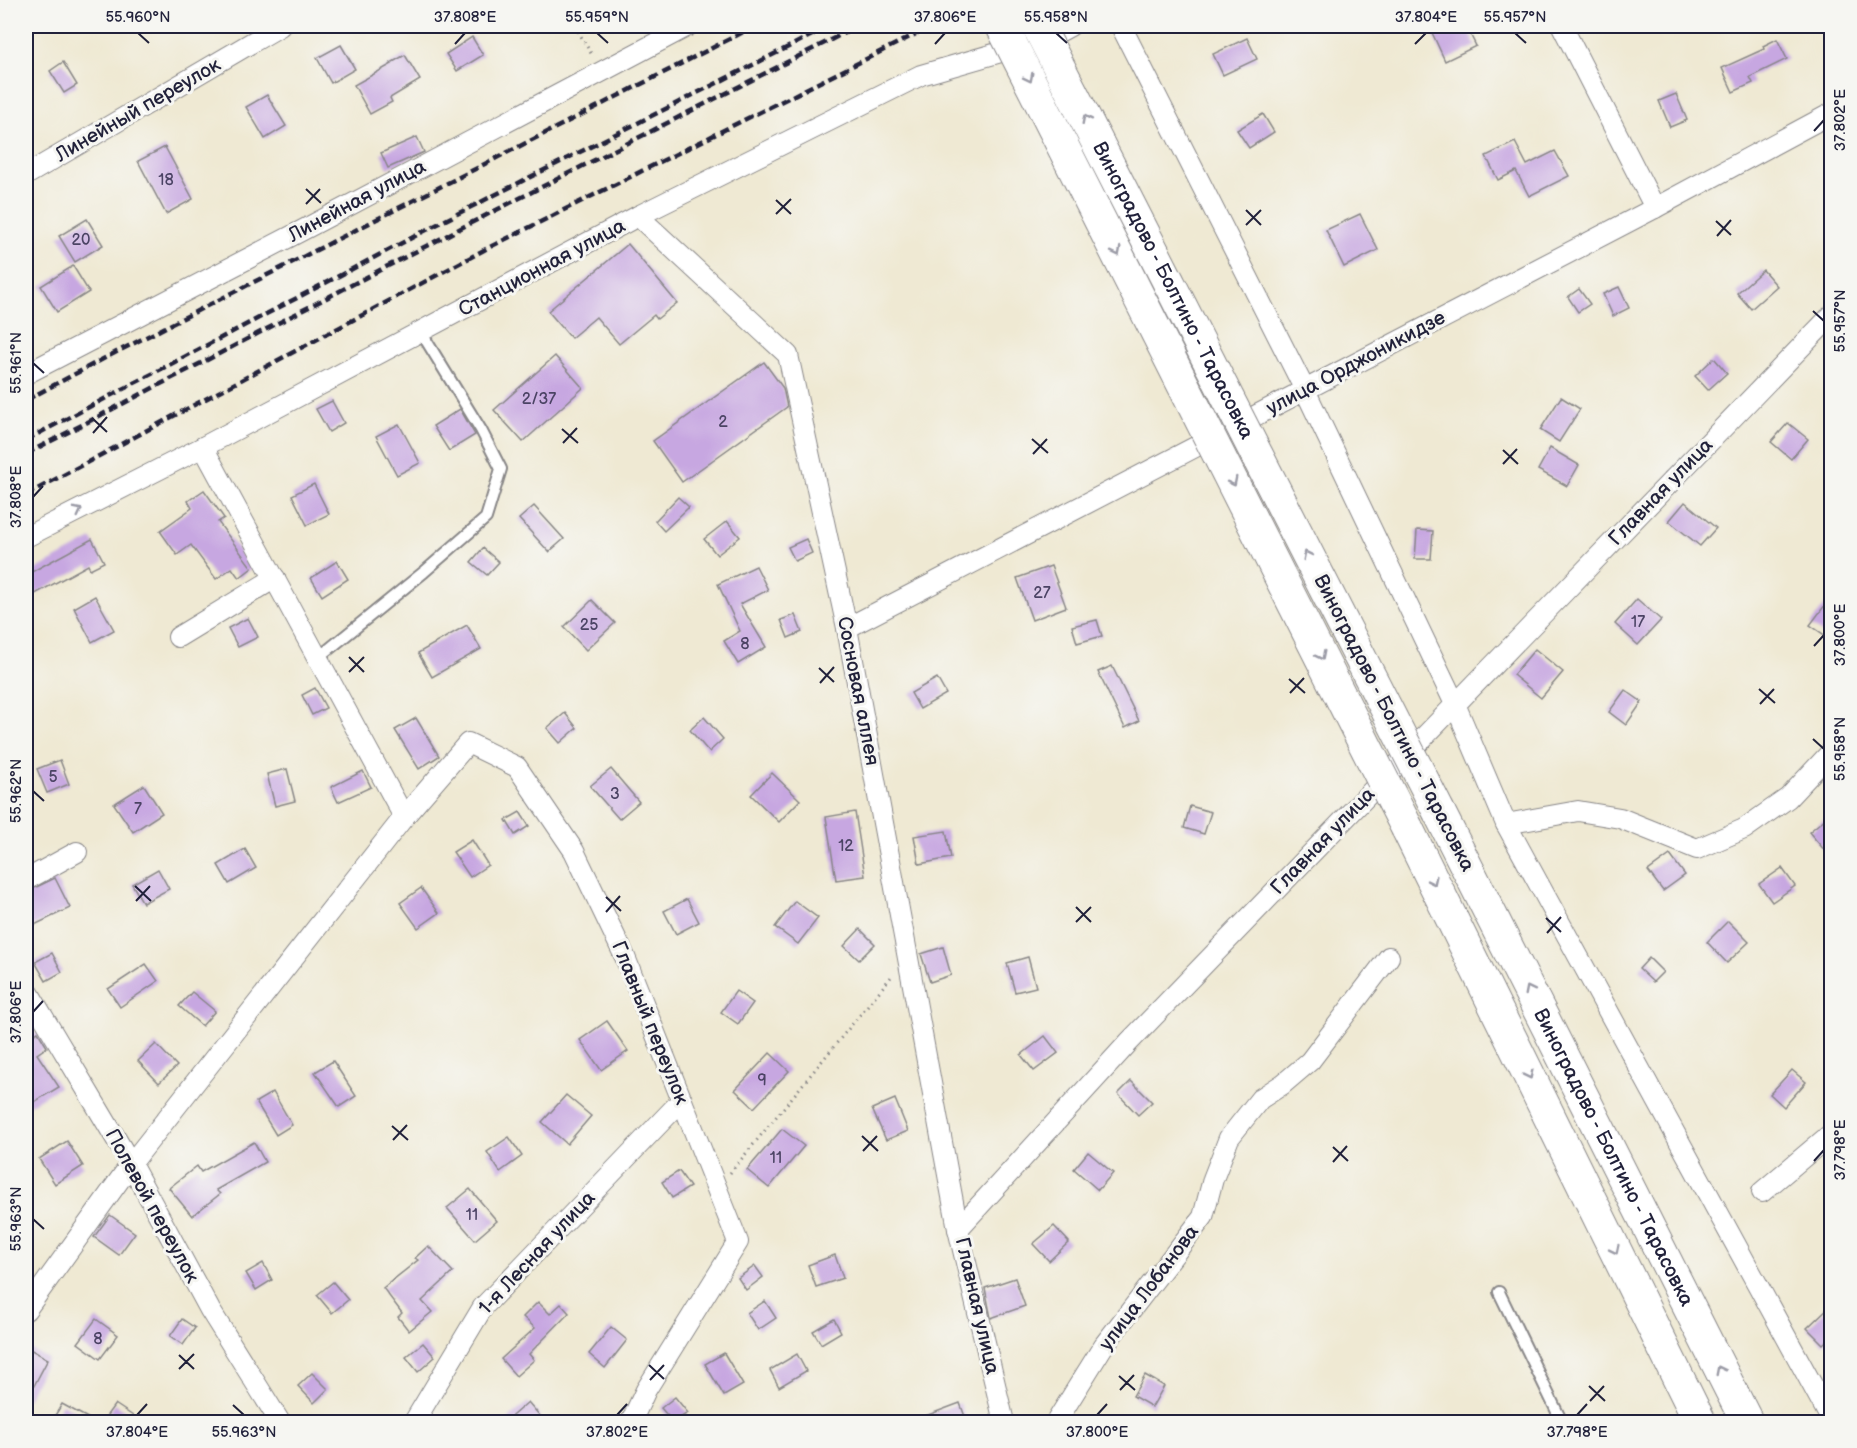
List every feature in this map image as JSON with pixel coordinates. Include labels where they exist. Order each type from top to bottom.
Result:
[{"type":"main road","name":"Виноградово - Болтино - Тарасовка","points":[[1002,26],[1407,828],[1700,1422]]},
{"type":"main road","name":"Виноградово - Болтино - Тарасовка","points":[[1038,26],[1747,1422]]},
{"type":"street","name":"Линейный переулок","points":[[26,175],[280,26]]},
{"type":"street","name":"Линейная улица","points":[[26,374],[688,26]]},
{"type":"street","name":"Станционная улица","points":[[26,537],[203,447],[638,216],[921,75],[1046,39],[1070,26]]},
{"type":"street","points":[[1121,26],[1305,390],[1455,704],[1506,824],[1832,1421]]},
{"type":"street","points":[[1562,26],[1655,208]]},
{"type":"street","name":"улица Орджоникидзе","points":[[847,628],[1655,208],[1832,113]]},
{"type":"street","name":"Сосновая аллея","points":[[638,216],[788,355],[847,628],[958,1230]]},
{"type":"street","name":"Главная улица","points":[[1004,1422],[958,1230],[1129,1042],[1832,315]]},
{"type":"street","points":[[26,1310],[131,1164],[404,818],[203,447]]},
{"type":"street","points":[[178,637],[275,578]]},
{"type":"street","name":"Главный переулок","points":[[404,818],[468,742],[517,767],[574,851],[625,957],[738,1242],[646,1390],[631,1422]]},
{"type":"street","points":[[1506,824],[1578,811],[1620,818],[1697,849],[1744,829],[1788,798],[1832,751]]},
{"type":"street","points":[[26,879],[76,852]]},
{"type":"street","name":"улица Лобанова","points":[[1056,1422],[1104,1345],[1203,1217],[1213,1179],[1229,1138],[1260,1099],[1283,1084],[1310,1061],[1389,957]]},
{"type":"street","name":"Полевой переулок","points":[[26,988],[131,1164],[210,1310],[280,1422]]},
{"type":"street","name":"1-я Лесная улица","points":[[414,1422],[483,1306],[682,1100]]},
{"type":"street","points":[[1762,1192],[1832,1133]]},
{"type":"lane","points":[[318,658],[486,518],[501,469],[481,430],[421,332]]},
{"type":"lane","points":[[1499,1292],[1562,1422]]},
{"type":"path","points":[[575,26],[602,72]]},
{"type":"path","points":[[717,1189],[908,957]]},
{"type":"building","points":[[1429,26],[1466,26],[1476,46],[1445,61]]},
{"type":"building","points":[[472,37],[483,55],[457,71],[446,54]]},
{"type":"building","points":[[1247,38],[1257,59],[1223,75],[1213,54]]},
{"type":"building","points":[[1777,39],[1787,59],[1750,77],[1753,83],[1733,92],[1722,68],[1764,49],[1763,46]]},
{"type":"building","points":[[341,45],[355,69],[331,83],[317,58]]},
{"type":"building","points":[[405,55],[420,80],[390,98],[392,102],[370,114],[354,85]]},
{"type":"building","points":[[63,62],[77,85],[64,93],[50,71]]},
{"type":"building","points":[[1676,94],[1687,120],[1670,127],[1659,101]]},
{"type":"building","points":[[267,95],[286,126],[265,139],[246,107]]},
{"type":"building","points":[[1263,114],[1274,132],[1249,148],[1237,130]]},
{"type":"building","points":[[417,137],[424,152],[388,168],[381,153]]},
{"type":"building","points":[[1515,142],[1527,165],[1555,151],[1569,176],[1529,196],[1516,171],[1498,180],[1486,156]]},
{"type":"building","points":[[165,147],[193,199],[166,214],[138,161]]},
{"type":"building","points":[[1360,214],[1378,250],[1344,267],[1326,230]]},
{"type":"building","points":[[87,219],[103,245],[75,262],[59,236]]},
{"type":"building","points":[[628,244],[677,303],[657,319],[654,315],[619,344],[596,317],[571,338],[548,311]]},
{"type":"building","points":[[73,266],[89,292],[57,312],[41,286]]},
{"type":"building","points":[[1763,270],[1777,286],[1751,309],[1737,293]]},
{"type":"building","points":[[1619,287],[1629,308],[1613,316],[1603,294]]},
{"type":"building","points":[[1579,289],[1590,304],[1578,312],[1568,297]]},
{"type":"building","points":[[555,356],[583,388],[523,442],[494,410]]},
{"type":"building","points":[[1714,358],[1727,373],[1708,390],[1695,376]]},
{"type":"building","points":[[764,362],[783,388],[787,407],[682,482],[653,441]]},
{"type":"building","points":[[1561,397],[1580,409],[1559,442],[1540,430]]},
{"type":"building","points":[[332,401],[344,423],[329,432],[316,409]]},
{"type":"building","points":[[460,409],[475,435],[449,451],[433,426]]},
{"type":"building","points":[[1788,423],[1808,439],[1791,459],[1771,442]]},
{"type":"building","points":[[399,424],[420,463],[397,475],[376,436]]},
{"type":"building","points":[[1550,448],[1579,465],[1567,486],[1538,470]]},
{"type":"building","points":[[314,484],[329,514],[307,525],[292,495]]},
{"type":"building","points":[[204,490],[224,518],[218,522],[252,568],[239,578],[232,568],[216,579],[191,545],[177,555],[160,531],[192,508],[188,501]]},
{"type":"building","points":[[678,497],[689,507],[664,531],[655,521]]},
{"type":"building","points":[[1685,502],[1716,528],[1700,546],[1669,521]]},
{"type":"building","points":[[534,506],[564,539],[549,552],[519,519]]},
{"type":"building","points":[[727,521],[740,537],[717,555],[704,539]]},
{"type":"building","points":[[1417,530],[1433,531],[1431,559],[1415,559]]},
{"type":"building","points":[[92,539],[104,562],[90,569],[88,565],[26,599],[26,575]]},
{"type":"building","points":[[806,539],[812,553],[795,561],[788,547]]},
{"type":"building","points":[[483,548],[499,562],[487,575],[471,562]]},
{"type":"building","points":[[337,561],[348,579],[322,596],[311,578]]},
{"type":"building","points":[[756,566],[768,590],[740,604],[766,647],[738,664],[724,641],[740,631],[718,584]]},
{"type":"building","points":[[1051,566],[1066,607],[1032,620],[1017,578]]},
{"type":"building","points":[[95,596],[114,630],[92,642],[74,608]]},
{"type":"building","points":[[1832,596],[1832,640],[1810,625]]},
{"type":"building","points":[[1637,599],[1661,620],[1638,645],[1615,624]]},
{"type":"building","points":[[592,600],[615,623],[586,650],[564,627]]},
{"type":"building","points":[[795,615],[802,632],[788,638],[781,620]]},
{"type":"building","points":[[248,618],[258,637],[238,647],[228,628]]},
{"type":"building","points":[[1097,620],[1102,636],[1077,643],[1072,626]]},
{"type":"building","points":[[467,625],[481,649],[432,677],[418,653]]},
{"type":"building","points":[[1535,649],[1563,672],[1541,698],[1513,675]]},
{"type":"building","points":[[1112,666],[1139,721],[1125,728],[1098,672]]},
{"type":"building","points":[[937,678],[946,694],[920,709],[911,693]]},
{"type":"building","points":[[315,688],[326,708],[312,715],[302,695]]},
{"type":"building","points":[[1625,690],[1642,702],[1626,725],[1609,712]]},
{"type":"building","points":[[565,713],[577,728],[560,743],[547,728]]},
{"type":"building","points":[[704,717],[723,739],[709,752],[690,730]]},
{"type":"building","points":[[416,718],[439,756],[419,769],[395,730]]},
{"type":"building","points":[[60,760],[69,784],[47,793],[37,769]]},
{"type":"building","points":[[287,769],[295,801],[275,806],[267,774]]},
{"type":"building","points":[[611,769],[639,802],[619,819],[590,786]]},
{"type":"building","points":[[363,771],[371,787],[338,802],[331,787]]},
{"type":"building","points":[[772,773],[800,800],[779,822],[751,795]]},
{"type":"building","points":[[144,785],[162,813],[133,832],[114,804]]},
{"type":"building","points":[[1190,806],[1211,812],[1204,834],[1184,828]]},
{"type":"building","points":[[520,812],[529,826],[515,835],[506,820]]},
{"type":"building","points":[[855,812],[865,876],[836,880],[826,817]]},
{"type":"building","points":[[1832,813],[1832,859],[1809,832]]},
{"type":"building","points":[[946,831],[951,858],[919,864],[914,836]]},
{"type":"building","points":[[472,840],[488,865],[470,877],[453,852]]},
{"type":"building","points":[[245,849],[256,868],[229,884],[218,865]]},
{"type":"building","points":[[1670,855],[1685,875],[1663,891],[1648,871]]},
{"type":"building","points":[[1782,868],[1795,886],[1772,902],[1759,884]]},
{"type":"building","points":[[158,869],[169,889],[143,903],[132,884]]},
{"type":"building","points":[[55,878],[70,908],[26,929],[26,892]]},
{"type":"building","points":[[421,888],[439,913],[418,928],[400,903]]},
{"type":"building","points":[[687,899],[699,922],[676,934],[664,911]]},
{"type":"building","points":[[795,901],[818,918],[798,944],[775,927]]},
{"type":"building","points":[[1728,921],[1749,942],[1727,963],[1707,942]]},
{"type":"building","points":[[860,929],[875,944],[859,960],[844,946]]},
{"type":"building","points":[[943,947],[951,975],[930,982],[921,954]]},
{"type":"building","points":[[52,953],[62,972],[46,981],[35,962]]},
{"type":"building","points":[[1028,957],[1036,987],[1015,992],[1007,963]]},
{"type":"building","points":[[1649,958],[1663,972],[1653,982],[1639,969]]},
{"type":"building","points":[[146,964],[158,981],[120,1007],[108,989]]},
{"type":"building","points":[[736,991],[753,1003],[738,1024],[721,1012]]},
{"type":"building","points":[[192,992],[215,1011],[202,1026],[179,1006]]},
{"type":"building","points":[[607,1021],[628,1051],[601,1070],[580,1040]]},
{"type":"building","points":[[38,1032],[47,1047],[37,1054],[59,1087],[26,1107],[26,1037]]},
{"type":"building","points":[[1045,1036],[1058,1053],[1034,1071],[1021,1055]]},
{"type":"building","points":[[156,1044],[177,1066],[159,1083],[138,1061]]},
{"type":"building","points":[[770,1053],[789,1071],[754,1108],[735,1090]]},
{"type":"building","points":[[333,1061],[356,1096],[339,1107],[315,1072]]},
{"type":"building","points":[[1792,1070],[1806,1082],[1784,1107],[1770,1094]]},
{"type":"building","points":[[1131,1081],[1152,1102],[1138,1115],[1118,1094]]},
{"type":"building","points":[[273,1092],[292,1125],[276,1135],[256,1102]]},
{"type":"building","points":[[566,1095],[591,1116],[567,1144],[542,1122]]},
{"type":"building","points":[[895,1099],[908,1131],[886,1140],[872,1109]]},
{"type":"building","points":[[782,1129],[804,1146],[769,1188],[747,1170]]},
{"type":"building","points":[[509,1137],[522,1156],[500,1172],[487,1152]]},
{"type":"building","points":[[67,1141],[83,1166],[55,1184],[39,1159]]},
{"type":"building","points":[[254,1142],[265,1162],[216,1190],[220,1194],[192,1216],[169,1188],[197,1166],[201,1172]]},
{"type":"building","points":[[1088,1152],[1113,1173],[1098,1190],[1074,1169]]},
{"type":"building","points":[[679,1171],[690,1187],[672,1198],[662,1182]]},
{"type":"building","points":[[470,1189],[497,1221],[475,1240],[447,1208]]},
{"type":"building","points":[[110,1215],[135,1233],[119,1255],[94,1237]]},
{"type":"building","points":[[1054,1226],[1069,1242],[1049,1261],[1033,1244]]},
{"type":"building","points":[[428,1246],[453,1272],[422,1301],[432,1312],[409,1331],[398,1317],[402,1313],[383,1288],[418,1260],[415,1258]]},
{"type":"building","points":[[835,1255],[843,1278],[816,1287],[808,1265]]},
{"type":"building","points":[[263,1263],[272,1280],[256,1290],[246,1273]]},
{"type":"building","points":[[755,1266],[763,1277],[746,1290],[738,1278]]},
{"type":"building","points":[[1015,1278],[1025,1306],[991,1318],[985,1288]]},
{"type":"building","points":[[333,1282],[348,1300],[332,1313],[317,1295]]},
{"type":"building","points":[[765,1301],[776,1318],[758,1330],[747,1313]]},
{"type":"building","points":[[538,1302],[550,1314],[561,1304],[569,1313],[529,1354],[534,1360],[516,1376],[501,1359],[535,1328],[523,1317]]},
{"type":"building","points":[[1832,1304],[1832,1336],[1823,1344],[1807,1328]]},
{"type":"building","points":[[96,1319],[118,1335],[100,1359],[78,1343]]},
{"type":"building","points":[[182,1319],[195,1328],[183,1345],[170,1336]]},
{"type":"building","points":[[834,1319],[841,1332],[821,1344],[813,1331]]},
{"type":"building","points":[[611,1327],[627,1340],[605,1368],[589,1354]]},
{"type":"building","points":[[423,1343],[435,1357],[418,1372],[406,1357]]},
{"type":"building","points":[[26,1347],[48,1359],[26,1401]]},
{"type":"building","points":[[724,1353],[743,1385],[724,1396],[705,1364]]},
{"type":"building","points":[[797,1354],[806,1371],[779,1387],[770,1370]]},
{"type":"building","points":[[312,1373],[328,1389],[314,1403],[298,1386]]},
{"type":"building","points":[[1145,1375],[1164,1386],[1152,1407],[1133,1396]]},
{"type":"building","points":[[675,1397],[688,1413],[673,1422],[661,1408]]},
{"type":"building","points":[[528,1402],[540,1416],[532,1422],[505,1422]]},
{"type":"building","points":[[960,1403],[967,1422],[912,1422],[912,1421]]},
{"type":"building","points":[[62,1404],[95,1422],[64,1422],[54,1417]]},
{"type":"building","points":[[115,1404],[142,1422],[102,1422]]},
{"type":"railway","points":[[26,400],[755,26]]},
{"type":"railway","points":[[26,440],[457,214],[830,26]]},
{"type":"railway","points":[[26,454],[461,228],[858,26]]},
{"type":"railway","points":[[26,495],[484,250],[932,26]]}]
